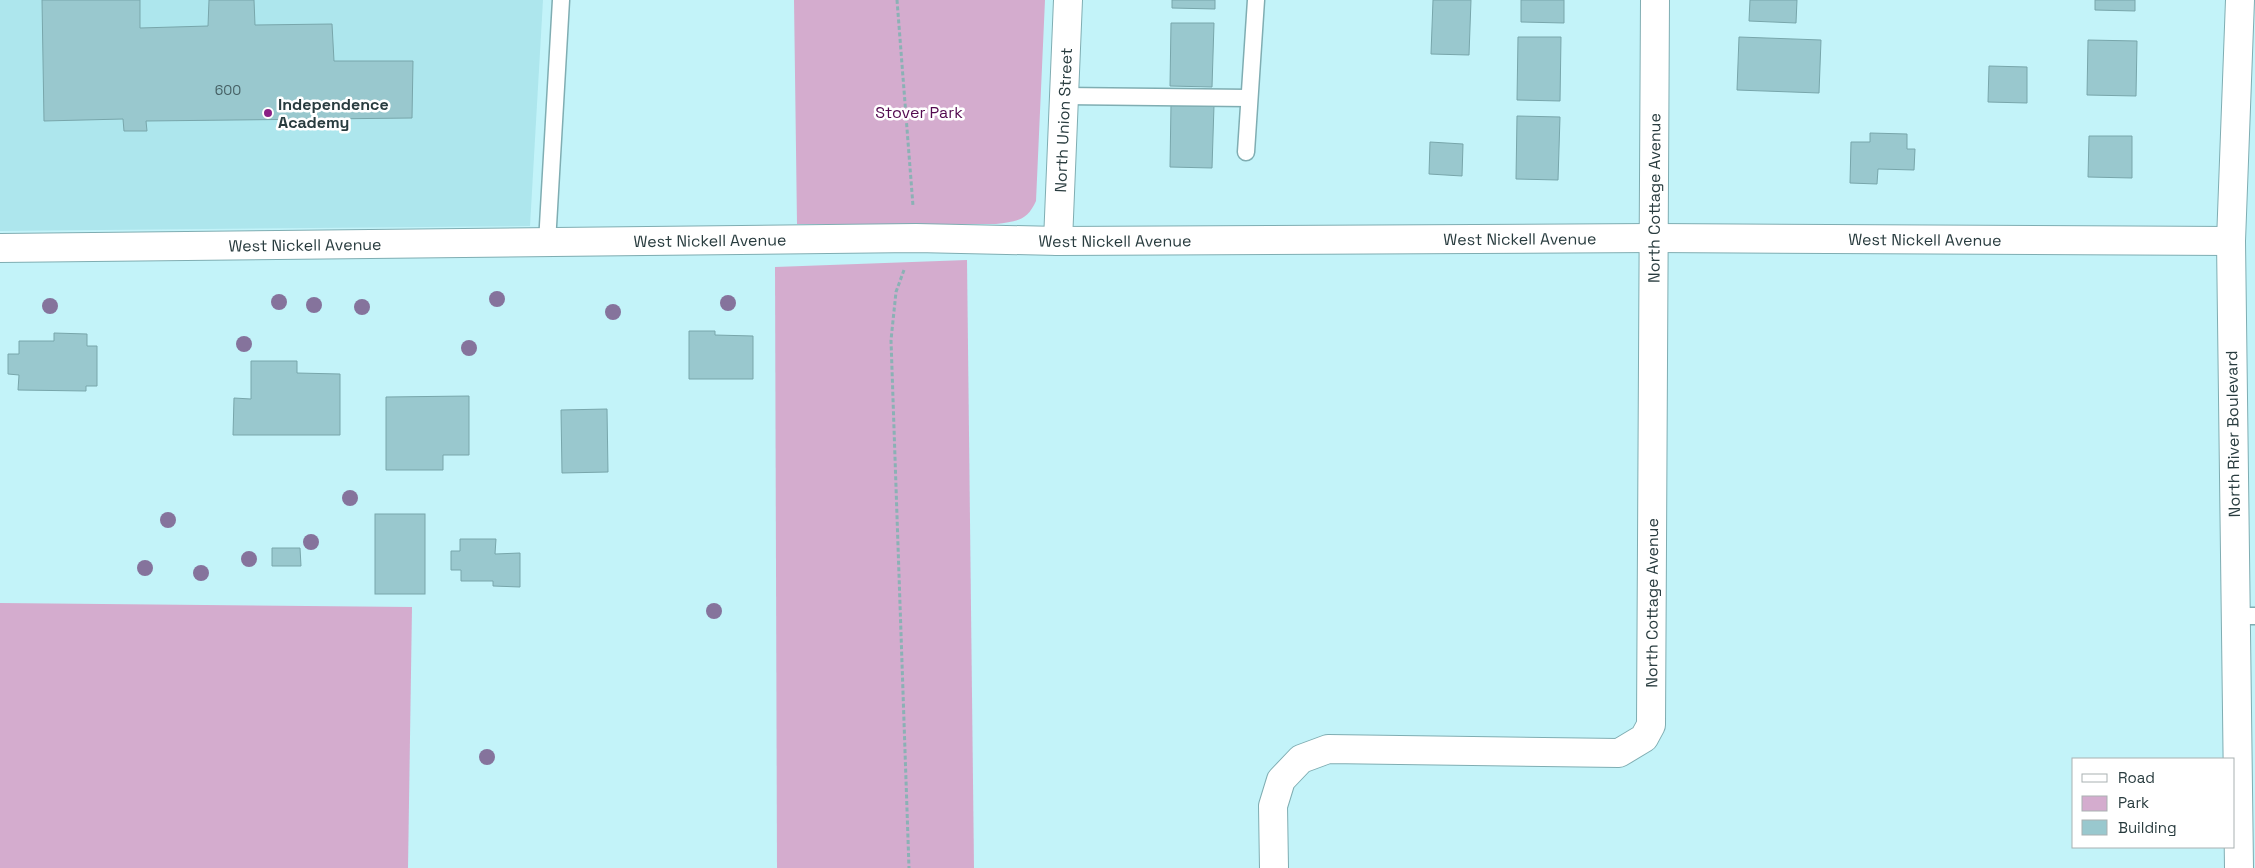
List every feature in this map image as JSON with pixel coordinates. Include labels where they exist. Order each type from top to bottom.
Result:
[{"type":"street","name":"North Union Street","points":[[1058,241],[1068,0]]},
{"type":"street","name":"North Cottage Avenue","points":[[1274,868],[1273,806],[1282,780],[1301,759],[1328,749],[1619,753],[1644,738],[1651,725],[1655,0]]},
{"type":"street","name":"North River Boulevard","points":[[2239,868],[2245,616],[2231,241],[2240,0]]},
{"type":"street","name":"West Nickell Avenue","points":[[0,248],[916,238],[1058,241],[1654,238],[2231,241]]},
{"type":"lane","points":[[546,243],[561,0]]},
{"type":"lane","points":[[1246,152],[1256,0]]},
{"type":"lane","points":[[1064,96],[1249,98]]},
{"type":"path","points":[[897,0],[916,238],[896,292],[891,340],[909,868]]},
{"type":"shaded area","name":"Independence Academy","points":[[0,0],[543,0],[530,226],[0,231]]},
{"type":"green space","name":"Stover Park","points":[[794,0],[1045,0],[1036,201],[1029,213],[1016,221],[996,224],[797,224]]},
{"type":"green space","points":[[967,260],[974,868],[777,868],[775,267]]},
{"type":"green space","points":[[0,603],[412,607],[408,868],[0,868]]},
{"type":"building","name":"Independence Academy","points":[[42,0],[140,0],[140,28],[208,26],[209,0],[254,0],[255,25],[332,24],[334,61],[413,61],[412,118],[146,121],[147,131],[124,131],[123,119],[44,121]]},
{"type":"building","points":[[1172,0],[1215,0],[1215,9],[1172,8]]},
{"type":"building","points":[[1433,0],[1471,0],[1469,55],[1431,54]]},
{"type":"building","points":[[1521,0],[1564,0],[1564,23],[1521,22]]},
{"type":"building","points":[[1750,0],[1797,0],[1796,23],[1749,21]]},
{"type":"building","points":[[2095,0],[2135,0],[2135,11],[2095,10]]},
{"type":"building","points":[[1171,23],[1214,23],[1212,87],[1170,86]]},
{"type":"building","points":[[1518,37],[1561,37],[1560,101],[1517,100]]},
{"type":"building","points":[[1739,37],[1821,40],[1819,93],[1737,90]]},
{"type":"building","points":[[2088,40],[2137,41],[2136,96],[2087,95]]},
{"type":"building","points":[[1989,66],[2027,67],[2027,103],[1988,102]]},
{"type":"building","points":[[1171,104],[1214,105],[1212,168],[1170,167]]},
{"type":"building","points":[[1517,116],[1560,117],[1558,180],[1516,179]]},
{"type":"building","points":[[1870,133],[1907,134],[1907,149],[1915,149],[1914,170],[1878,169],[1877,184],[1850,183],[1851,142],[1870,142]]},
{"type":"building","points":[[2089,136],[2132,136],[2132,178],[2088,177]]},
{"type":"building","points":[[1430,142],[1463,144],[1462,176],[1429,174]]},
{"type":"building","points":[[689,331],[715,331],[715,335],[753,336],[753,379],[689,379]]},
{"type":"building","points":[[54,333],[87,334],[87,346],[97,346],[97,386],[86,386],[86,391],[18,390],[19,375],[8,374],[8,354],[19,354],[19,341],[54,341]]},
{"type":"building","points":[[251,361],[297,361],[297,373],[340,374],[340,435],[233,435],[234,398],[251,399]]},
{"type":"building","points":[[469,396],[469,455],[443,455],[443,470],[386,470],[386,397]]},
{"type":"building","points":[[607,409],[608,472],[562,473],[561,410]]},
{"type":"building","points":[[375,514],[425,514],[425,594],[375,594]]},
{"type":"building","points":[[460,539],[496,539],[495,554],[520,553],[520,587],[493,586],[493,581],[461,581],[461,570],[451,570],[451,551],[460,551]]},
{"type":"building","points":[[272,548],[300,548],[301,566],[272,566]]},
{"type":"place","name":"Independence Academy","points":[[268,113]]}]
